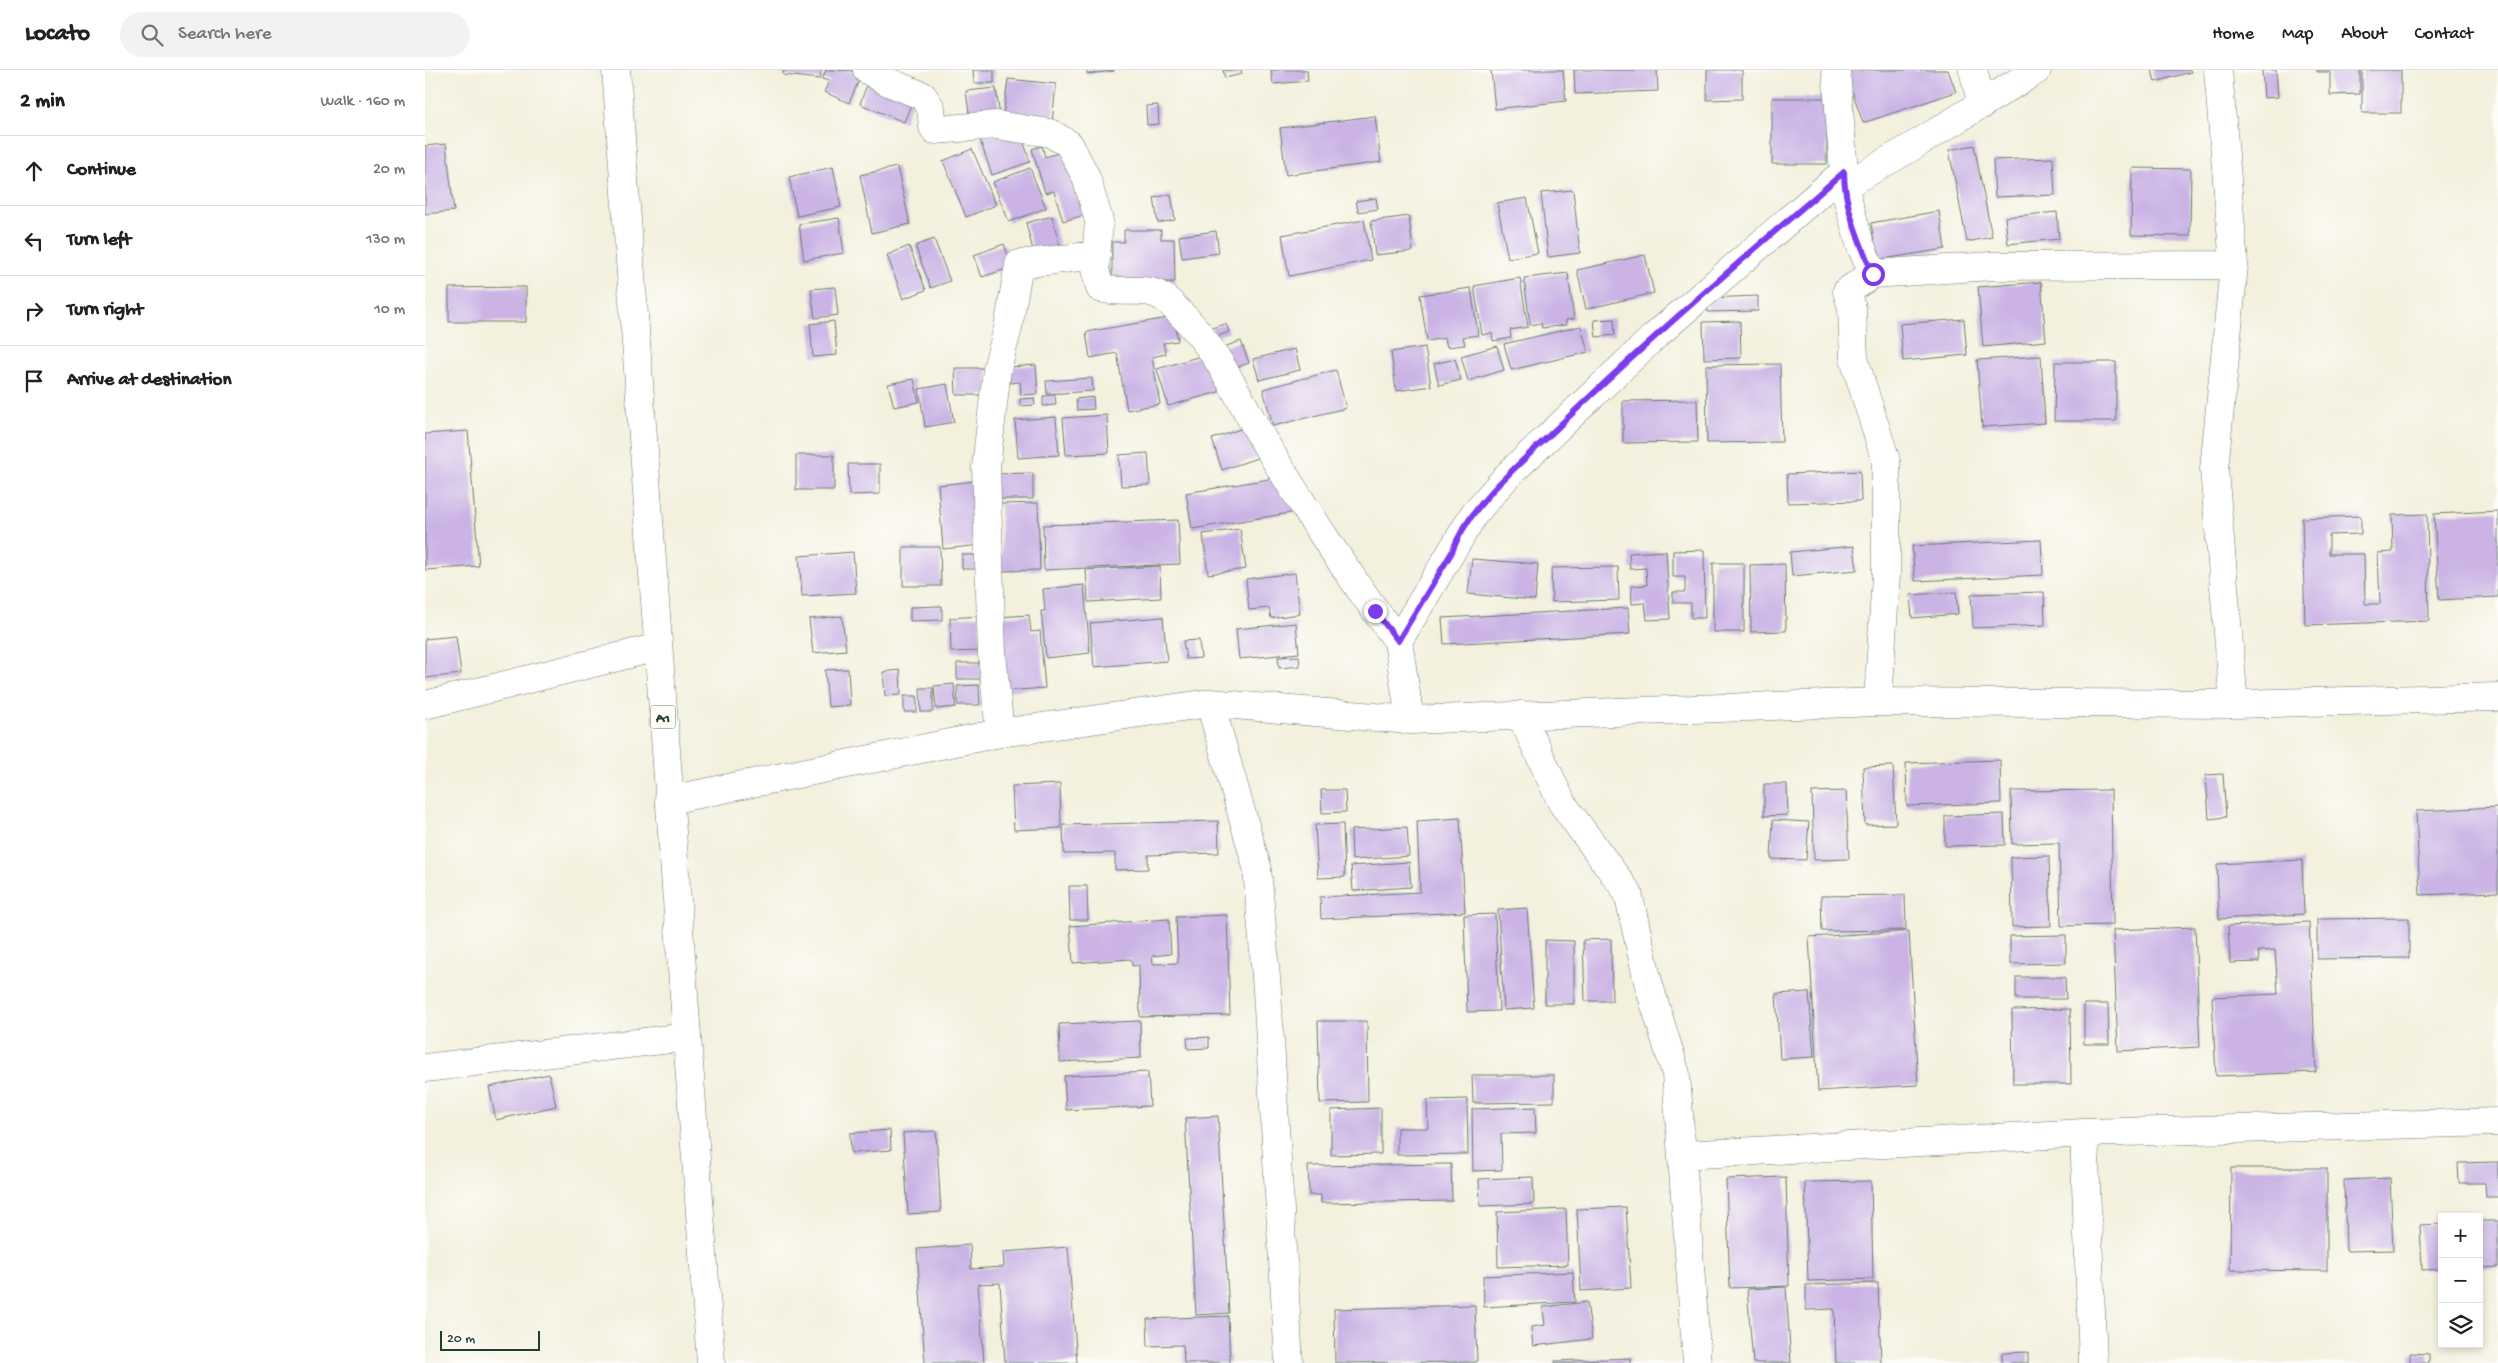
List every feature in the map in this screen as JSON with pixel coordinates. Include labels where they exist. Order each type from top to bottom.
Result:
[{"type":"main road","name":"A1","points":[[616,70],[711,1363]]},
{"type":"main road","points":[[867,70],[886,81],[923,96],[931,108],[935,130],[996,125],[1050,133],[1069,144],[1086,177],[1099,222],[1095,270],[1100,288],[1107,290],[1136,289],[1163,297],[1194,327],[1223,368],[1263,441],[1309,514],[1398,641],[1410,720]]},
{"type":"main road","points":[[1836,70],[1844,179],[1860,244],[1873,274]]},
{"type":"main road","points":[[1973,70],[1981,104]]},
{"type":"main road","points":[[1398,641],[1465,528],[1508,475],[1655,336],[1844,179],[1981,104],[2037,70]]},
{"type":"main road","points":[[2218,70],[2233,264],[2214,469],[2234,704]]},
{"type":"main road","points":[[1000,733],[991,654],[985,467],[997,369],[1008,328],[1015,273],[1019,264],[1097,255]]},
{"type":"main road","points":[[1878,702],[1886,574],[1886,461],[1855,359],[1852,308],[1847,291],[1873,274],[1991,266],[2233,264]]},
{"type":"main road","points":[[425,705],[658,647]]},
{"type":"main road","points":[[669,800],[1000,733],[1210,703],[1410,720],[1878,702],[2234,704],[2498,697]]},
{"type":"main road","points":[[1210,703],[1257,867],[1267,990],[1289,1363]]},
{"type":"main road","points":[[1521,715],[1562,803],[1628,893],[1648,982],[1675,1074],[1683,1155],[1697,1363]]},
{"type":"main road","points":[[425,1068],[687,1037]]},
{"type":"main road","points":[[1683,1155],[2084,1133],[2498,1122]]},
{"type":"main road","points":[[2084,1133],[2093,1363]]},
{"type":"building","points":[[784,70],[821,70],[820,79],[783,75]]},
{"type":"building","points":[[826,70],[863,71],[849,103],[824,92],[829,81],[822,79]]},
{"type":"building","points":[[973,70],[994,70],[994,83],[974,83]]},
{"type":"building","points":[[1087,70],[1114,70],[1114,71],[1087,74]]},
{"type":"building","points":[[1223,70],[1241,70],[1242,74],[1225,78]]},
{"type":"building","points":[[1271,70],[1307,70],[1308,81],[1273,84]]},
{"type":"building","points":[[1491,70],[1563,70],[1566,101],[1495,109]]},
{"type":"building","points":[[1574,70],[1657,70],[1658,91],[1575,94]]},
{"type":"building","points":[[1707,70],[1742,70],[1742,99],[1707,100]]},
{"type":"building","points":[[1845,70],[1948,70],[1956,92],[1863,123]]},
{"type":"building","points":[[2152,70],[2190,70],[2191,72],[2155,82]]},
{"type":"building","points":[[2262,70],[2276,70],[2278,97],[2264,98]]},
{"type":"building","points":[[2317,70],[2360,70],[2360,94],[2330,95],[2330,72],[2317,72]]},
{"type":"building","points":[[2362,70],[2401,70],[2401,113],[2362,113]]},
{"type":"building","points":[[869,79],[914,97],[904,122],[860,104]]},
{"type":"building","points":[[1008,79],[1056,84],[1052,123],[1003,117]]},
{"type":"building","points":[[996,88],[1000,117],[970,121],[966,91]]},
{"type":"building","points":[[1772,98],[1827,98],[1827,164],[1772,164]]},
{"type":"building","points":[[1158,105],[1159,124],[1147,125],[1146,106]]},
{"type":"building","points":[[1375,116],[1381,162],[1286,175],[1280,128]]},
{"type":"building","points":[[1021,133],[1030,162],[992,175],[979,137]]},
{"type":"building","points":[[446,144],[454,211],[425,214],[425,146]]},
{"type":"building","points":[[1974,145],[1992,237],[1967,242],[1949,150]]},
{"type":"building","points":[[1042,146],[1045,157],[1069,150],[1088,214],[1063,221],[1054,191],[1045,193],[1032,149]]},
{"type":"building","points":[[972,149],[996,205],[966,217],[943,161]]},
{"type":"building","points":[[2053,158],[2055,195],[1995,197],[1993,160]]},
{"type":"building","points":[[833,167],[841,207],[797,216],[789,177]]},
{"type":"building","points":[[897,167],[910,224],[872,233],[860,175]]},
{"type":"building","points":[[1030,168],[1046,208],[1009,222],[993,182]]},
{"type":"building","points":[[2132,168],[2191,169],[2190,236],[2131,235]]},
{"type":"building","points":[[1573,190],[1580,253],[1548,257],[1541,193]]},
{"type":"building","points":[[1171,194],[1175,220],[1158,223],[1154,198]]},
{"type":"building","points":[[1376,198],[1378,209],[1358,212],[1356,201]]},
{"type":"building","points":[[1527,198],[1538,253],[1508,258],[1497,203]]},
{"type":"building","points":[[1939,211],[1945,249],[1877,260],[1871,223]]},
{"type":"building","points":[[2057,212],[2059,239],[2008,244],[2005,217]]},
{"type":"building","points":[[1052,216],[1060,247],[1034,254],[1026,223]]},
{"type":"building","points":[[1409,216],[1413,251],[1375,255],[1371,221]]},
{"type":"building","points":[[839,218],[844,253],[804,260],[799,224]]},
{"type":"building","points":[[1364,220],[1371,260],[1289,276],[1282,235]]},
{"type":"building","points":[[1124,230],[1161,230],[1161,239],[1174,239],[1175,282],[1112,283],[1112,242],[1124,242]]},
{"type":"building","points":[[1216,231],[1219,253],[1182,258],[1179,236]]},
{"type":"building","points":[[934,239],[950,281],[931,288],[915,246]]},
{"type":"building","points":[[1004,244],[1012,267],[982,277],[974,255]]},
{"type":"building","points":[[909,246],[926,290],[903,299],[887,255]]},
{"type":"building","points":[[1645,255],[1654,293],[1586,309],[1577,270]]},
{"type":"building","points":[[1568,273],[1574,319],[1566,320],[1566,325],[1542,328],[1541,323],[1530,325],[1524,278]]},
{"type":"building","points":[[1520,278],[1528,327],[1510,330],[1511,338],[1493,341],[1492,333],[1482,335],[1474,286]]},
{"type":"building","points":[[2041,282],[2046,341],[1983,347],[1978,287]]},
{"type":"building","points":[[526,287],[526,322],[449,322],[449,288]]},
{"type":"building","points":[[835,287],[838,315],[815,318],[811,289]]},
{"type":"building","points":[[1471,288],[1478,335],[1463,337],[1465,345],[1447,347],[1445,338],[1427,341],[1420,295]]},
{"type":"building","points":[[1758,296],[1758,311],[1708,312],[1707,298]]},
{"type":"building","points":[[1174,317],[1178,341],[1163,343],[1166,354],[1152,357],[1160,404],[1127,410],[1117,353],[1090,358],[1086,332]]},
{"type":"building","points":[[1614,319],[1615,335],[1596,337],[1594,320]]},
{"type":"building","points":[[1964,319],[1967,355],[1903,361],[1900,324]]},
{"type":"building","points":[[834,321],[837,355],[813,357],[810,324]]},
{"type":"building","points":[[1740,321],[1741,358],[1704,359],[1703,322]]},
{"type":"building","points":[[1226,324],[1229,332],[1215,337],[1212,328]]},
{"type":"building","points":[[1581,326],[1588,352],[1511,370],[1504,344]]},
{"type":"building","points":[[1241,341],[1249,363],[1226,371],[1218,349]]},
{"type":"building","points":[[1497,346],[1504,370],[1468,381],[1461,356]]},
{"type":"building","points":[[1425,347],[1431,386],[1396,391],[1391,352]]},
{"type":"building","points":[[1295,349],[1300,370],[1259,380],[1253,359]]},
{"type":"building","points":[[1211,353],[1222,391],[1168,406],[1157,369]]},
{"type":"building","points":[[2041,356],[2045,423],[1982,427],[1977,360]]},
{"type":"building","points":[[1455,359],[1461,380],[1439,385],[1434,364]]},
{"type":"building","points":[[2055,362],[2116,362],[2116,421],[2054,421]]},
{"type":"building","points":[[1780,364],[1782,442],[1707,443],[1706,365]]},
{"type":"building","points":[[1036,365],[1038,394],[1021,395],[1020,382],[1010,383],[1009,367]]},
{"type":"building","points":[[955,368],[987,368],[988,395],[956,395]]},
{"type":"building","points":[[1336,370],[1346,408],[1273,426],[1263,389]]},
{"type":"building","points":[[1092,378],[1093,391],[1047,394],[1046,381]]},
{"type":"building","points":[[914,379],[919,402],[894,407],[888,384]]},
{"type":"building","points":[[947,384],[954,422],[925,427],[919,389]]},
{"type":"building","points":[[1055,395],[1056,405],[1043,406],[1043,396]]},
{"type":"building","points":[[1093,397],[1094,409],[1077,410],[1076,399]]},
{"type":"building","points":[[1034,398],[1035,405],[1020,406],[1020,399]]},
{"type":"building","points":[[1697,400],[1698,442],[1623,443],[1623,401]]},
{"type":"building","points":[[1107,415],[1109,453],[1066,455],[1063,418]]},
{"type":"building","points":[[1056,417],[1059,455],[1018,458],[1015,420]]},
{"type":"building","points":[[1249,426],[1260,457],[1222,470],[1212,439]]},
{"type":"building","points":[[468,431],[479,566],[425,570],[425,434]]},
{"type":"building","points":[[1148,453],[1150,485],[1121,486],[1119,455]]},
{"type":"building","points":[[796,455],[834,455],[834,490],[796,490]]},
{"type":"building","points":[[848,464],[880,464],[880,494],[849,495]]},
{"type":"building","points":[[1860,471],[1861,501],[1788,503],[1787,474]]},
{"type":"building","points":[[1033,473],[1033,499],[994,499],[994,474]]},
{"type":"building","points":[[1275,478],[1296,512],[1192,529],[1186,493]]},
{"type":"building","points":[[976,481],[981,545],[943,549],[938,485]]},
{"type":"building","points":[[1038,503],[1040,570],[1002,571],[1000,504]]},
{"type":"building","points":[[2498,511],[2498,597],[2439,600],[2434,514]]},
{"type":"building","points":[[2427,514],[2429,621],[2305,625],[2302,518],[2361,516],[2361,534],[2329,535],[2329,554],[2364,554],[2365,604],[2380,604],[2378,553],[2393,552],[2392,515]]},
{"type":"building","points":[[1178,520],[1180,564],[1044,570],[1043,525]]},
{"type":"building","points":[[1240,529],[1246,569],[1208,574],[1203,534]]},
{"type":"building","points":[[2041,540],[2043,575],[1915,581],[1912,546]]},
{"type":"building","points":[[1854,546],[1857,570],[1792,576],[1790,552]]},
{"type":"building","points":[[903,547],[940,547],[941,586],[903,586]]},
{"type":"building","points":[[1704,550],[1705,618],[1691,618],[1691,603],[1673,603],[1673,592],[1685,592],[1685,577],[1673,577],[1673,551]]},
{"type":"building","points":[[1666,551],[1670,619],[1647,620],[1645,603],[1632,604],[1631,586],[1647,585],[1646,568],[1630,569],[1629,553]]},
{"type":"building","points":[[853,552],[856,593],[802,596],[799,556]]},
{"type":"building","points":[[962,555],[977,555],[977,569],[962,569]]},
{"type":"building","points":[[1472,559],[1538,564],[1535,600],[1468,594]]},
{"type":"building","points":[[1713,563],[1744,563],[1744,632],[1713,632]]},
{"type":"building","points":[[1785,564],[1786,631],[1751,632],[1750,565]]},
{"type":"building","points":[[1160,566],[1161,598],[1088,602],[1086,570]]},
{"type":"building","points":[[1618,567],[1619,600],[1552,602],[1551,568]]},
{"type":"building","points":[[1295,573],[1300,614],[1271,618],[1269,608],[1249,610],[1246,579]]},
{"type":"building","points":[[1084,585],[1090,653],[1046,658],[1041,611],[1045,611],[1043,589]]},
{"type":"building","points":[[1956,592],[1958,614],[1912,618],[1910,595]]},
{"type":"building","points":[[2044,592],[2045,625],[1973,628],[1971,594]]},
{"type":"building","points":[[942,606],[942,620],[910,621],[910,607]]},
{"type":"building","points":[[1628,608],[1630,634],[1444,644],[1442,618]]},
{"type":"building","points":[[1029,615],[1031,632],[1040,631],[1045,688],[1004,691],[999,617]]},
{"type":"building","points":[[842,616],[846,650],[813,653],[809,619]]},
{"type":"building","points":[[979,616],[981,651],[951,652],[950,618]]},
{"type":"building","points":[[1163,617],[1167,661],[1094,667],[1090,623]]},
{"type":"building","points":[[1296,623],[1299,653],[1239,659],[1236,629]]},
{"type":"building","points":[[456,636],[461,674],[425,678],[425,639]]},
{"type":"building","points":[[1199,640],[1201,658],[1186,659],[1183,641]]},
{"type":"building","points":[[1299,656],[1300,666],[1279,668],[1278,657]]},
{"type":"building","points":[[957,663],[981,663],[982,679],[957,679]]},
{"type":"building","points":[[848,669],[850,705],[828,707],[825,670]]},
{"type":"building","points":[[900,670],[901,695],[885,696],[883,672]]},
{"type":"building","points":[[954,684],[956,707],[936,709],[934,686]]},
{"type":"building","points":[[979,685],[980,705],[958,705],[957,686]]},
{"type":"building","points":[[920,688],[933,688],[933,712],[921,712]]},
{"type":"building","points":[[904,696],[917,696],[917,712],[904,712]]},
{"type":"building","points":[[2000,760],[2001,803],[1907,806],[1906,763]]},
{"type":"building","points":[[1893,766],[1896,824],[1865,825],[1863,767]]},
{"type":"building","points":[[2223,774],[2226,817],[2209,819],[2206,775]]},
{"type":"building","points":[[1060,784],[1061,828],[1014,830],[1012,786]]},
{"type":"building","points":[[1764,784],[1787,784],[1788,815],[1764,816]]},
{"type":"building","points":[[1321,790],[1345,790],[1346,812],[1322,813]]},
{"type":"building","points":[[2111,790],[2113,925],[2061,926],[2059,843],[2012,844],[2011,791]]},
{"type":"building","points":[[1846,791],[1849,859],[1814,860],[1812,792]]},
{"type":"building","points":[[2498,807],[2498,892],[2420,895],[2416,811]]},
{"type":"building","points":[[2004,814],[2005,845],[1945,846],[1945,816]]},
{"type":"building","points":[[1460,818],[1465,912],[1321,919],[1320,897],[1420,892],[1417,821]]},
{"type":"building","points":[[1773,820],[1809,822],[1806,860],[1771,859]]},
{"type":"building","points":[[1218,821],[1219,853],[1148,855],[1148,869],[1115,870],[1115,853],[1064,854],[1063,825]]},
{"type":"building","points":[[1343,824],[1345,877],[1318,878],[1315,825]]},
{"type":"building","points":[[1407,827],[1409,856],[1352,860],[1351,830]]},
{"type":"building","points":[[2049,856],[2051,926],[2012,927],[2011,857]]},
{"type":"building","points":[[2302,860],[2304,914],[2219,919],[2217,864]]},
{"type":"building","points":[[1409,862],[1411,887],[1353,891],[1351,866]]},
{"type":"building","points":[[1069,886],[1087,886],[1088,920],[1070,920]]},
{"type":"building","points":[[1905,895],[1906,930],[1822,931],[1821,896]]},
{"type":"building","points":[[1527,908],[1534,1008],[1504,1010],[1498,910]]},
{"type":"building","points":[[1495,914],[1499,1011],[1467,1012],[1464,915]]},
{"type":"building","points":[[1227,915],[1230,1015],[1140,1017],[1139,965],[1132,966],[1131,959],[1073,963],[1070,926],[1169,919],[1171,954],[1152,956],[1153,964],[1178,963],[1176,917]]},
{"type":"building","points":[[2409,918],[2409,958],[2317,959],[2317,919]]},
{"type":"building","points":[[2309,922],[2316,1072],[2216,1076],[2212,997],[2278,994],[2275,950],[2258,951],[2259,962],[2230,963],[2228,926]]},
{"type":"building","points":[[2195,927],[2200,1047],[2118,1051],[2113,930]]},
{"type":"building","points":[[1909,931],[1918,1085],[1818,1091],[1809,937]]},
{"type":"building","points":[[2066,935],[2066,963],[2010,964],[2010,936]]},
{"type":"building","points":[[1611,939],[1612,1001],[1585,1001],[1583,940]]},
{"type":"building","points":[[1545,940],[1574,941],[1574,1004],[1545,1004]]},
{"type":"building","points":[[2016,977],[2065,977],[2066,999],[2016,999]]},
{"type":"building","points":[[1809,992],[1814,1057],[1780,1059],[1776,994]]},
{"type":"building","points":[[2084,1004],[2108,1004],[2109,1044],[2084,1044]]},
{"type":"building","points":[[2070,1009],[2071,1084],[2013,1084],[2012,1010]]},
{"type":"building","points":[[1140,1021],[1141,1058],[1060,1062],[1059,1024]]},
{"type":"building","points":[[1318,1021],[1367,1021],[1368,1102],[1320,1103]]},
{"type":"building","points":[[1209,1037],[1209,1048],[1188,1049],[1187,1038]]},
{"type":"building","points":[[1148,1072],[1150,1106],[1066,1110],[1064,1076]]},
{"type":"building","points":[[549,1074],[556,1106],[496,1120],[489,1087]]},
{"type":"building","points":[[1472,1075],[1554,1075],[1554,1102],[1473,1103]]},
{"type":"building","points":[[1467,1099],[1468,1154],[1397,1155],[1397,1128],[1428,1128],[1427,1100]]},
{"type":"building","points":[[1535,1107],[1536,1133],[1501,1134],[1502,1170],[1473,1171],[1472,1109]]},
{"type":"building","points":[[1381,1108],[1381,1154],[1331,1155],[1331,1110]]},
{"type":"building","points":[[1218,1116],[1229,1313],[1196,1315],[1185,1118]]},
{"type":"building","points":[[890,1130],[891,1150],[851,1153],[850,1133]]},
{"type":"building","points":[[936,1131],[941,1212],[908,1214],[903,1133]]},
{"type":"building","points":[[2498,1162],[2498,1197],[2486,1197],[2485,1183],[2459,1183],[2458,1163]]},
{"type":"building","points":[[1451,1164],[1452,1201],[1321,1203],[1321,1195],[1309,1195],[1308,1166]]},
{"type":"building","points":[[2231,1168],[2327,1168],[2327,1271],[2230,1270]]},
{"type":"building","points":[[1533,1177],[1534,1204],[1480,1206],[1479,1179]]},
{"type":"building","points":[[1786,1177],[1789,1286],[1730,1288],[1726,1179]]},
{"type":"building","points":[[2390,1178],[2393,1250],[2346,1251],[2344,1180]]},
{"type":"building","points":[[1871,1181],[1873,1279],[1808,1281],[1805,1182]]},
{"type":"building","points":[[1626,1207],[1631,1288],[1581,1291],[1577,1209]]},
{"type":"building","points":[[1566,1209],[1568,1265],[1498,1267],[1497,1212]]},
{"type":"building","points":[[2483,1221],[2498,1221],[2498,1267],[2483,1268]]},
{"type":"building","points":[[2438,1224],[2438,1269],[2422,1270],[2420,1225]]},
{"type":"building","points":[[970,1245],[971,1269],[1004,1267],[1003,1252],[1068,1247],[1077,1363],[1005,1363],[1000,1283],[978,1284],[984,1363],[925,1363],[917,1249]]},
{"type":"building","points":[[1573,1272],[1575,1302],[1484,1307],[1483,1276]]},
{"type":"building","points":[[1878,1283],[1881,1363],[1836,1363],[1834,1309],[1806,1310],[1806,1285]]},
{"type":"building","points":[[1786,1287],[1791,1363],[1753,1363],[1747,1289]]},
{"type":"building","points":[[1587,1302],[1592,1339],[1533,1346],[1531,1327],[1545,1325],[1543,1307]]},
{"type":"building","points":[[1475,1305],[1477,1362],[1335,1363],[1334,1309]]},
{"type":"building","points":[[1228,1316],[1230,1363],[1184,1363],[1183,1345],[1148,1346],[1147,1319]]},
{"type":"building","points":[[2028,1352],[2028,1363],[2002,1363],[2002,1353]]},
{"type":"building","points":[[2410,1353],[2429,1354],[2429,1363],[2410,1363]]},
{"type":"building","points":[[1630,1358],[1630,1363],[1555,1363],[1555,1361]]},
{"type":"route","points":[[1375,611],[1398,641],[1452,552],[1456,541],[1474,514],[1508,475],[1655,336],[1844,172],[1844,186],[1860,244],[1873,274]]}]
